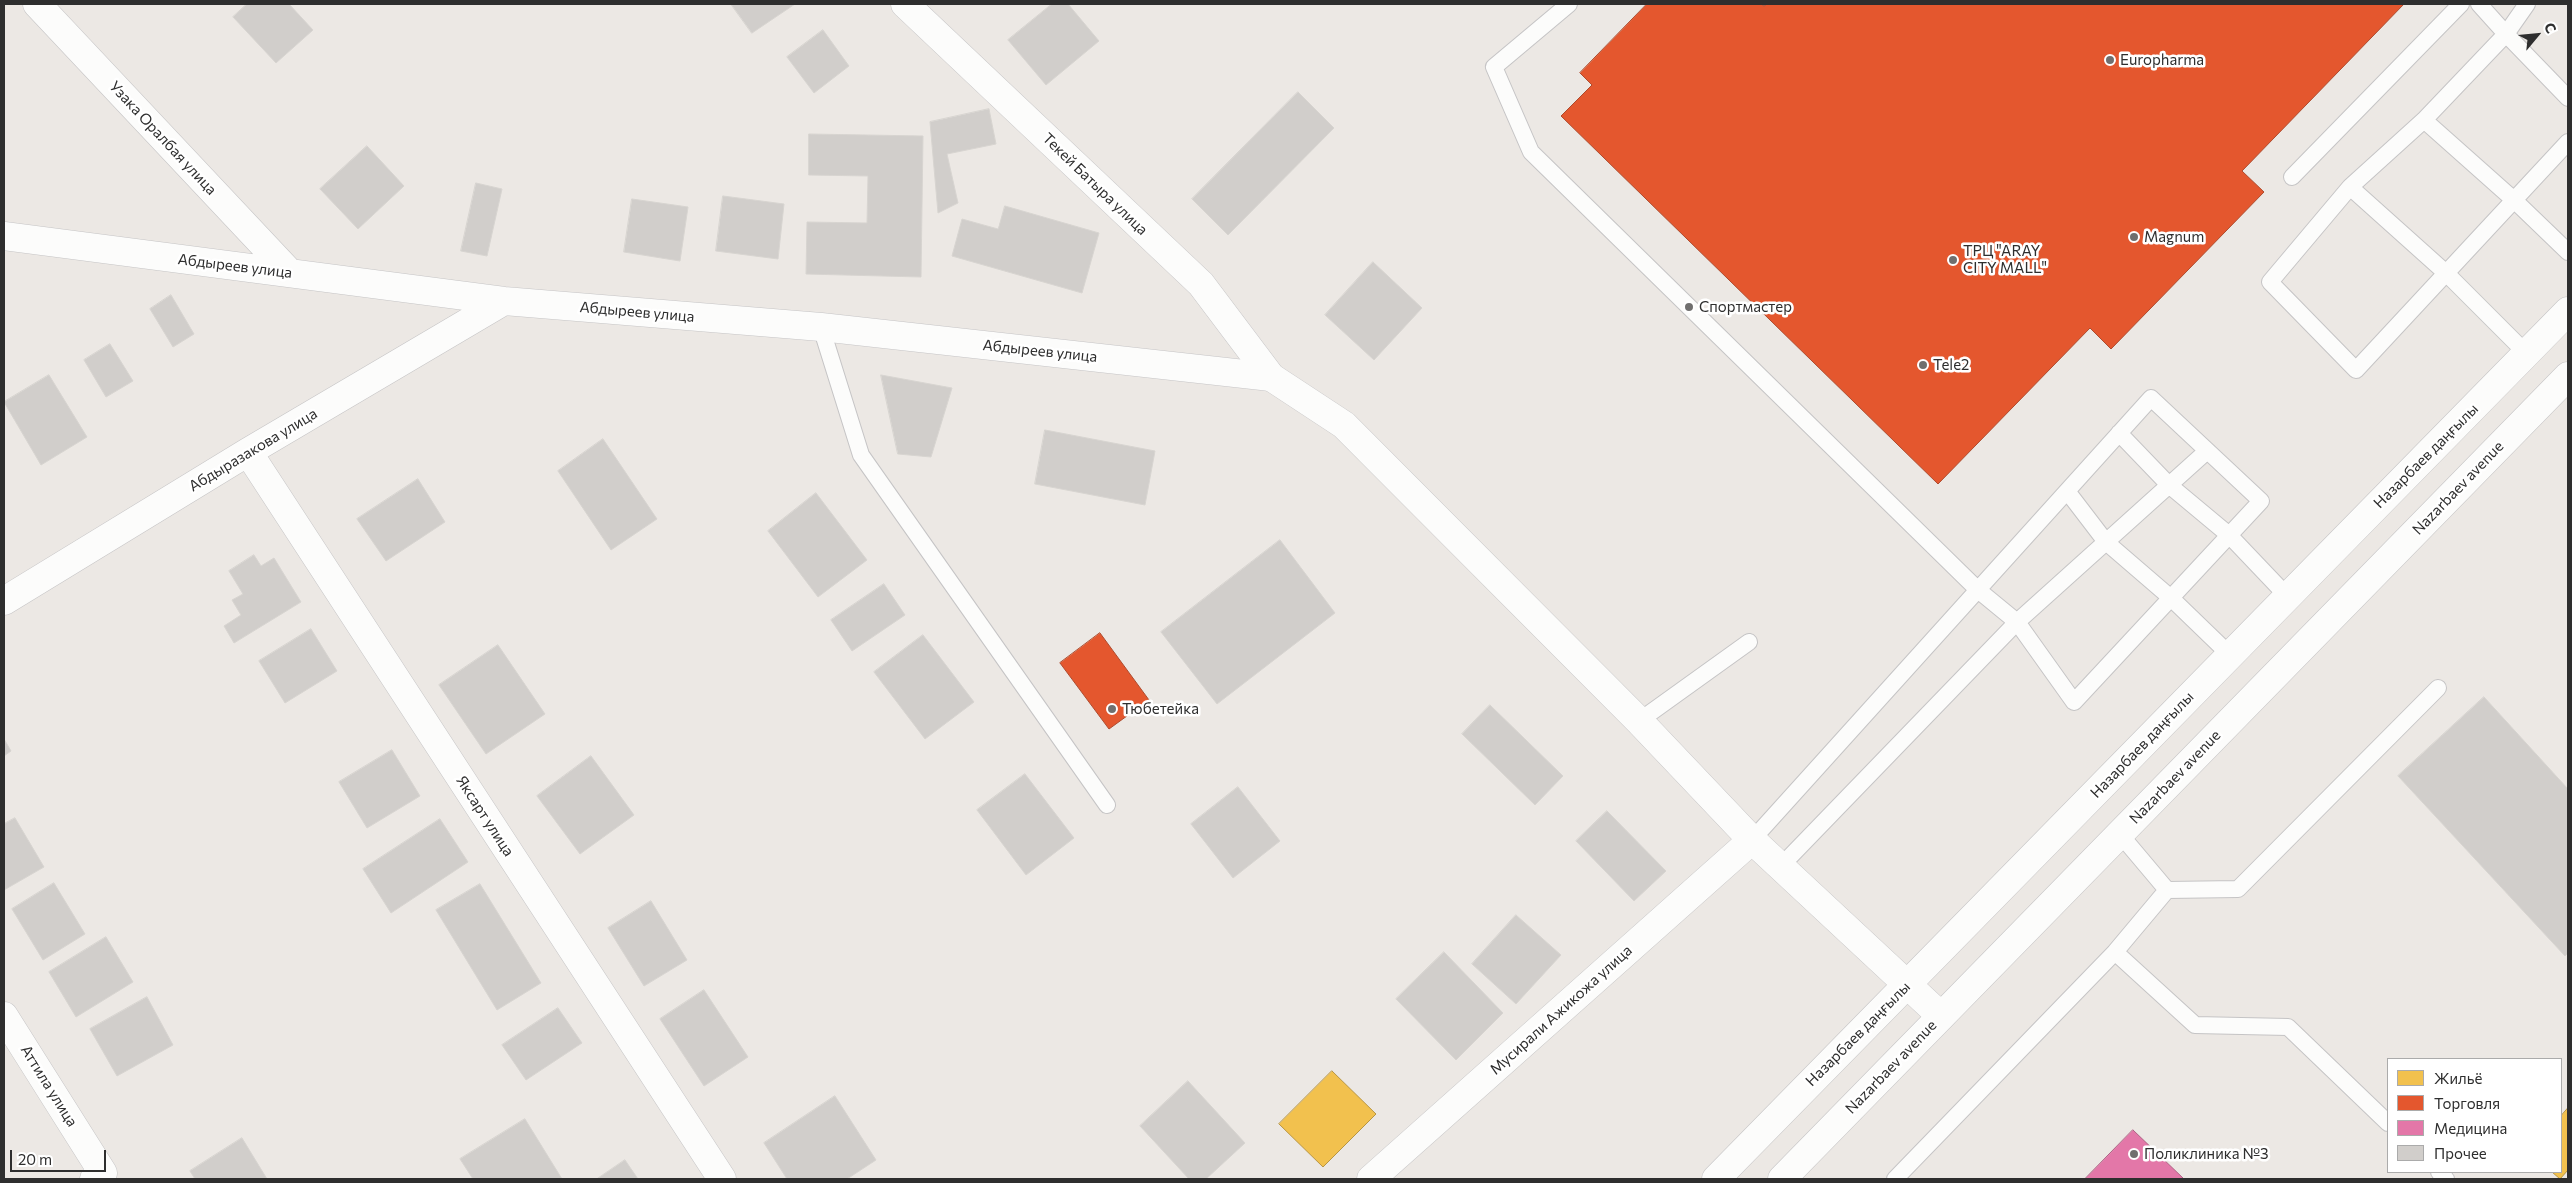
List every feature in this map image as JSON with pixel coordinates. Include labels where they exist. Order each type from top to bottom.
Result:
[{"type":"street","name":"Узака Оралбая улица","points":[[37,4],[290,273]]},
{"type":"street","name":"Текей Батыра улица","points":[[905,4],[1201,284],[1271,377]]},
{"type":"street","name":"Абдыреев улица","points":[[4,236],[504,301],[821,327],[1271,377]]},
{"type":"street","name":"Абдыразакова улица","points":[[4,601],[248,452],[504,301]]},
{"type":"street","name":"Назарбаев даңғылы","points":[[1716,1179],[2568,311]]},
{"type":"street","name":"Nazarbaev avenue","points":[[1788,1177],[2119,833],[2568,376]]},
{"type":"street","points":[[1271,377],[1344,425],[1639,721],[1752,840],[1941,1016]]},
{"type":"street","name":"Яксарт улица","points":[[248,452],[722,1179]]},
{"type":"street","name":"Мусирали Ажикожа улица","points":[[1371,1179],[1752,840]]},
{"type":"street","name":"Аттила улица","points":[[4,1016],[103,1173],[94,1179]]},
{"type":"lane","points":[[1569,4],[1494,67],[1530,152],[1978,590],[2017,622],[2074,702],[2261,501],[2150,398],[1978,590],[1752,840]]},
{"type":"lane","points":[[2292,176],[2460,4]]},
{"type":"lane","points":[[2479,4],[2568,98]]},
{"type":"lane","points":[[2527,4],[2506,34],[2424,120],[2350,187],[2270,282],[2356,370],[2568,142]]},
{"type":"lane","points":[[2424,120],[2514,200],[2568,252]]},
{"type":"lane","points":[[2350,187],[2446,273],[2527,354]]},
{"type":"lane","points":[[821,327],[861,454],[1108,805]]},
{"type":"lane","points":[[2119,433],[2169,485],[2229,535],[2288,597]]},
{"type":"lane","points":[[1781,866],[2017,622],[2207,451]]},
{"type":"lane","points":[[2067,491],[2106,542],[2171,598],[2230,655]]},
{"type":"lane","points":[[1639,721],[1749,642]]},
{"type":"lane","points":[[1895,1179],[2115,952],[2167,890],[2238,889],[2438,688]]},
{"type":"lane","points":[[2119,833],[2167,890]]},
{"type":"lane","points":[[2115,952],[2195,1025],[2288,1027],[2387,1122]]},
{"type":"building: Жильё","points":[[1332,1071],[1376,1114],[1323,1167],[1279,1124]]},
{"type":"building: Жильё","points":[[2568,1108],[2568,1170],[2560,1179],[2553,1173],[2562,1173],[2562,1115]]},
{"type":"building: Торговля","name":"ТРЦ \"ARAY CITY MALL\"","points":[[1647,4],[1761,4],[1764,6],[1767,4],[2404,4],[2242,171],[2264,192],[2111,349],[2090,328],[1938,484],[1561,116],[1592,85],[1580,73]]},
{"type":"building: Торговля","points":[[1100,633],[1149,700],[1109,729],[1060,663]]},
{"type":"building: Медицина","name":"Поликлиника №3","points":[[2133,1130],[2184,1179],[2085,1179]]},
{"type":"building: Прочее","points":[[247,4],[289,4],[313,30],[276,63],[233,17]]},
{"type":"building: Прочее","points":[[731,4],[795,4],[752,33]]},
{"type":"building: Прочее","points":[[1052,4],[1068,4],[1099,41],[1046,85],[1008,40]]},
{"type":"building: Прочее","points":[[823,30],[849,66],[814,93],[787,57]]},
{"type":"building: Прочее","points":[[1298,92],[1334,128],[1228,235],[1192,199]]},
{"type":"building: Прочее","points":[[989,109],[996,144],[947,154],[958,203],[938,213],[930,122]]},
{"type":"building: Прочее","points":[[809,134],[923,136],[921,277],[806,274],[807,222],[867,223],[868,176],[809,175]]},
{"type":"building: Прочее","points":[[367,146],[404,186],[358,229],[320,189]]},
{"type":"building: Прочее","points":[[476,183],[502,189],[487,256],[461,251]]},
{"type":"building: Прочее","points":[[723,196],[784,204],[778,259],[716,251]]},
{"type":"building: Прочее","points":[[632,199],[688,207],[680,261],[624,252]]},
{"type":"building: Прочее","points":[[1005,206],[1099,233],[1082,293],[952,256],[962,219],[998,229]]},
{"type":"building: Прочее","points":[[1373,262],[1422,308],[1374,360],[1325,315]]},
{"type":"building: Прочее","points":[[171,295],[194,334],[173,347],[150,309]]},
{"type":"building: Прочее","points":[[110,344],[133,381],[106,397],[84,360]]},
{"type":"building: Прочее","points":[[49,375],[87,437],[41,465],[4,402]]},
{"type":"building: Прочее","points":[[881,375],[952,388],[931,457],[898,454]]},
{"type":"building: Прочее","points":[[1045,430],[1155,451],[1145,505],[1035,484]]},
{"type":"building: Прочее","points":[[603,439],[657,519],[611,550],[558,471]]},
{"type":"building: Прочее","points":[[418,479],[445,522],[386,561],[357,519]]},
{"type":"building: Прочее","points":[[816,493],[867,560],[818,597],[768,531]]},
{"type":"building: Прочее","points":[[1280,540],[1335,613],[1217,704],[1161,632]]},
{"type":"building: Прочее","points":[[254,555],[261,566],[274,558],[301,602],[234,643],[224,626],[241,615],[232,600],[243,594],[229,571]]},
{"type":"building: Прочее","points":[[884,584],[905,615],[852,651],[831,620]]},
{"type":"building: Прочее","points":[[311,629],[337,671],[285,703],[259,661]]},
{"type":"building: Прочее","points":[[923,635],[974,702],[925,739],[874,672]]},
{"type":"building: Прочее","points":[[498,645],[545,714],[486,754],[439,685]]},
{"type":"building: Прочее","points":[[2484,697],[2568,789],[2568,953],[2565,956],[2398,776]]},
{"type":"building: Прочее","points":[[1490,705],[1563,776],[1535,805],[1462,734]]},
{"type":"building: Прочее","points":[[4,739],[11,751],[4,756]]},
{"type":"building: Прочее","points":[[392,750],[420,796],[367,828],[339,782]]},
{"type":"building: Прочее","points":[[591,756],[634,815],[580,854],[537,796]]},
{"type":"building: Прочее","points":[[1025,774],[1074,838],[1026,875],[977,810]]},
{"type":"building: Прочее","points":[[1238,787],[1280,841],[1233,878],[1191,824]]},
{"type":"building: Прочее","points":[[1607,811],[1666,871],[1634,901],[1576,841]]},
{"type":"building: Прочее","points":[[15,818],[44,867],[4,890],[4,824]]},
{"type":"building: Прочее","points":[[440,819],[468,862],[391,913],[363,869]]},
{"type":"building: Прочее","points":[[54,883],[85,934],[43,960],[12,909]]},
{"type":"building: Прочее","points":[[480,884],[541,983],[497,1010],[436,910]]},
{"type":"building: Прочее","points":[[651,901],[687,960],[644,986],[608,928]]},
{"type":"building: Прочее","points":[[1516,915],[1561,955],[1516,1004],[1472,964]]},
{"type":"building: Прочее","points":[[106,937],[133,982],[76,1017],[49,972]]},
{"type":"building: Прочее","points":[[1444,952],[1503,1013],[1456,1060],[1396,999]]},
{"type":"building: Прочее","points":[[704,990],[748,1057],[704,1086],[660,1019]]},
{"type":"building: Прочее","points":[[147,997],[173,1045],[117,1076],[90,1029]]},
{"type":"building: Прочее","points":[[558,1008],[582,1043],[526,1080],[502,1045]]},
{"type":"building: Прочее","points":[[1188,1081],[1245,1143],[1206,1179],[1189,1179],[1140,1126]]},
{"type":"building: Прочее","points":[[835,1096],[876,1160],[847,1179],[787,1179],[764,1143]]},
{"type":"building: Прочее","points":[[525,1119],[562,1179],[473,1179],[460,1159]]},
{"type":"building: Прочее","points":[[242,1138],[267,1179],[195,1179],[190,1171]]},
{"type":"building: Прочее","points":[[625,1160],[638,1179],[597,1179]]},
{"type":"place","name":"Europharma","points":[[2110,60]]},
{"type":"place","name":"Magnum","points":[[2134,237]]},
{"type":"place","name":"ТРЦ \"ARAY CITY MALL\"","points":[[1953,260]]},
{"type":"place","name":"Спортмастер","points":[[1689,307]]},
{"type":"place","name":"Tele2","points":[[1923,365]]},
{"type":"place","name":"Тюбетейка","points":[[1112,709]]},
{"type":"place","name":"Поликлиника №3","points":[[2134,1154]]}]
